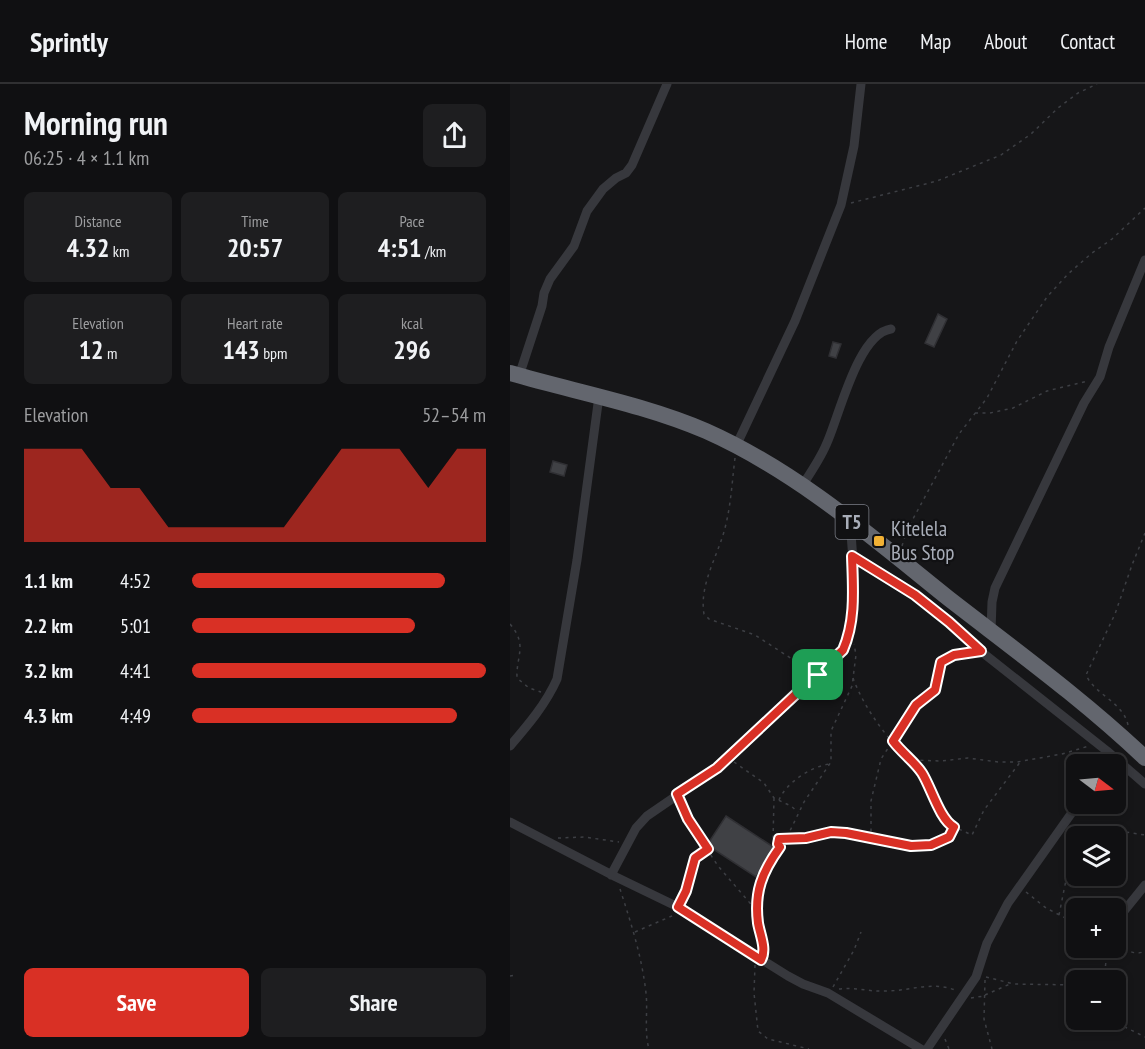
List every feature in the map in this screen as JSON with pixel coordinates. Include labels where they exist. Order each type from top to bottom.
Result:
[{"type":"highway","name":"T5","points":[[515,375],[598,396],[683,423],[736,446],[802,486],[991,631],[1145,758]]},
{"type":"street","points":[[515,375],[550,279],[574,246],[587,212],[603,189],[626,173],[632,165],[667,84]]},
{"type":"street","points":[[736,446],[795,321],[841,206],[854,146],[861,84]]},
{"type":"street","points":[[991,631],[995,588],[1084,403],[1100,377],[1109,347],[1145,260]]},
{"type":"street","points":[[802,486],[826,445],[852,377],[866,350],[879,334],[891,329]]},
{"type":"street","points":[[510,747],[550,695],[557,679],[563,652],[598,396]]},
{"type":"street","points":[[613,876],[629,839],[647,816],[717,768],[843,650],[851,625],[854,595],[850,521]]},
{"type":"street","points":[[852,556],[915,595],[1145,784]]},
{"type":"street","points":[[927,1049],[975,977],[987,943],[1008,903],[1071,814]]},
{"type":"street","points":[[510,822],[681,909],[758,959],[803,984],[827,993],[921,1049]]},
{"type":"street","points":[[1126,909],[1145,885]]},
{"type":"path","points":[[841,206],[937,181],[1001,155],[1021,142],[1078,93],[1097,84]]},
{"type":"path","points":[[900,559],[902,542],[907,530],[959,434],[987,398],[1017,341],[1047,297],[1068,274],[1112,239],[1145,208]]},
{"type":"path","points":[[974,413],[990,413],[1013,408],[1047,391],[1100,377]]},
{"type":"path","points":[[736,446],[732,498],[725,530],[703,597],[704,614],[709,619],[755,635],[818,675]]},
{"type":"path","points":[[1130,744],[1128,722],[1123,713],[1089,682],[1086,675],[1115,614],[1145,533]]},
{"type":"path","points":[[510,624],[516,633],[520,648],[517,678],[529,687],[550,695]]},
{"type":"path","points":[[786,838],[813,787],[832,759],[830,738],[832,726],[843,706],[853,678],[856,655],[851,625]]},
{"type":"path","points":[[871,839],[871,801],[881,759],[916,705],[935,690],[941,662],[954,655],[981,651]]},
{"type":"path","points":[[853,678],[882,731],[899,750],[912,760],[950,825],[972,836],[984,810],[1022,761]]},
{"type":"path","points":[[912,760],[941,761],[968,758],[1005,762],[1022,761],[1062,754],[1097,743]]},
{"type":"path","points":[[728,758],[764,783],[774,798],[791,806],[798,813]]},
{"type":"path","points":[[779,801],[783,790],[792,782],[820,766],[830,764]]},
{"type":"path","points":[[677,794],[688,819],[718,866],[756,910]]},
{"type":"path","points":[[774,798],[773,841],[786,838],[806,838],[831,832],[911,846],[931,845],[949,837],[954,827]]},
{"type":"path","points":[[1126,834],[1145,835]]},
{"type":"path","points":[[544,840],[573,837],[618,842],[629,839]]},
{"type":"path","points":[[779,839],[780,847],[758,886],[756,910],[764,951],[758,959],[754,993],[758,1031],[768,1039],[810,1049]]},
{"type":"path","points":[[634,932],[681,909],[695,858],[708,849]]},
{"type":"path","points":[[613,876],[634,932],[646,992],[649,1049]]},
{"type":"path","points":[[1059,915],[1066,879]]},
{"type":"path","points":[[1021,883],[1030,896],[1066,918]]},
{"type":"path","points":[[861,932],[854,950],[831,989],[854,987],[891,991],[932,985],[948,987],[965,993]]},
{"type":"path","points":[[1105,970],[1110,953],[1114,950],[1120,949],[1136,953],[1145,951]]},
{"type":"path","points":[[510,976],[515,975]]},
{"type":"path","points":[[992,1049],[984,1019],[986,984],[984,977],[1011,984],[1066,985]]},
{"type":"path","points":[[985,995],[1011,984]]},
{"type":"path","points":[[1126,1028],[1145,1037]]},
{"type":"path","points":[[939,1031],[949,1049]]},
{"type":"building","points":[[938,314],[947,319],[934,347],[925,343]]},
{"type":"building","points":[[833,342],[841,344],[836,358],[829,356]]},
{"type":"building","points":[[553,461],[567,465],[564,476],[550,472]]},
{"type":"building","points":[[726,816],[775,848],[756,877],[707,845]]},
{"type":"place","name":"Kitelela Bus Stop","points":[[879,541]]},
{"type":"route","points":[[852,556],[915,595],[981,651],[954,655],[941,662],[938,667],[935,690],[916,705],[893,741],[922,774],[940,809],[950,825],[954,827],[949,837],[924,846],[911,846],[831,832],[806,838],[779,839],[780,847],[758,886],[756,910],[764,951],[761,960],[678,907],[686,891],[695,858],[708,849],[688,819],[677,794],[717,768],[818,675],[837,658],[848,639],[854,595],[852,556]]}]
